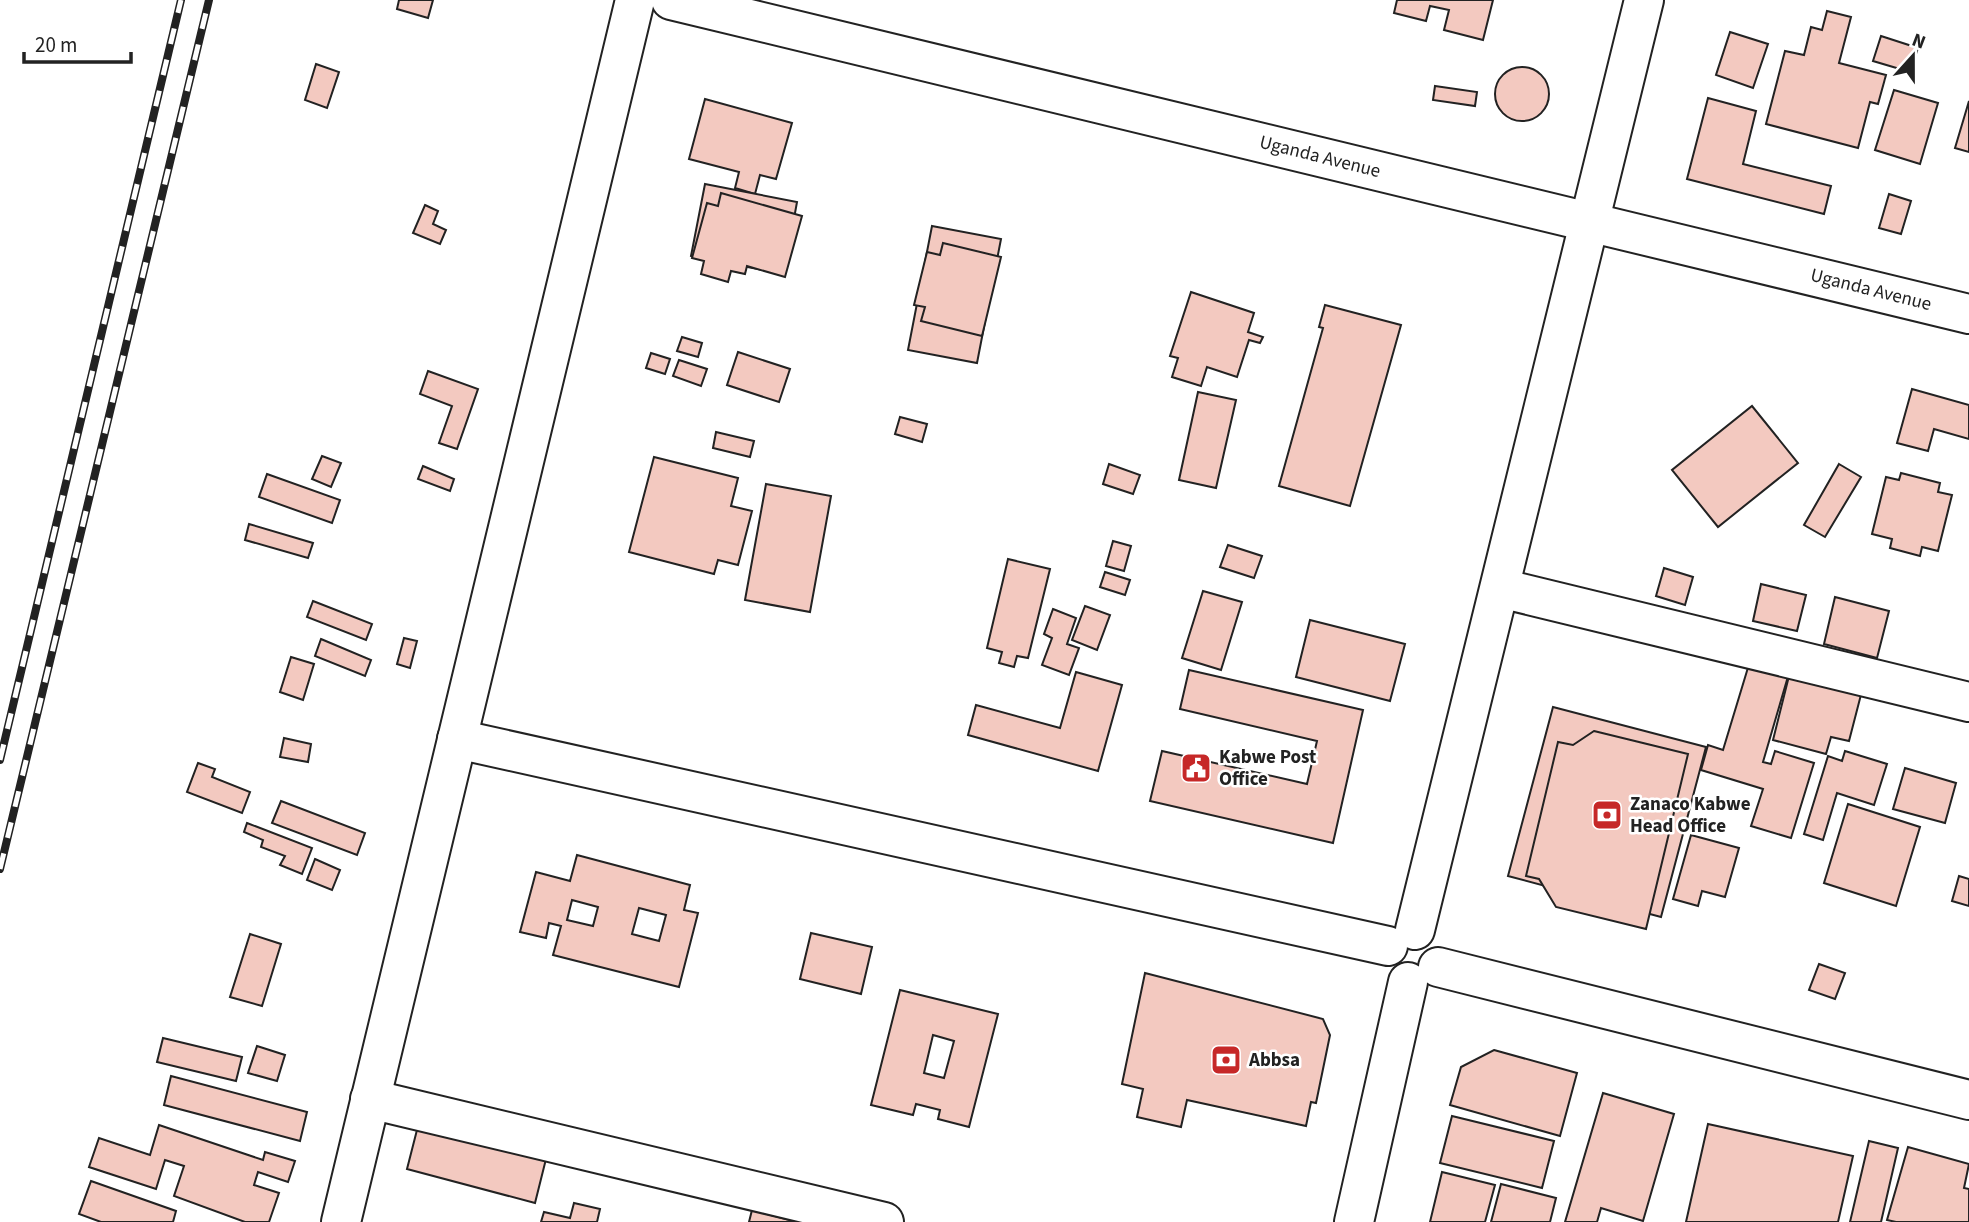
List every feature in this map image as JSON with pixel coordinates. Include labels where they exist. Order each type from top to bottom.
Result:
[{"type":"street","points":[[348,1220],[370,1099],[635,0]]},
{"type":"street","name":"Uganda Avenue","points":[[671,0],[1969,314]]},
{"type":"street","points":[[1402,938],[1500,588],[1644,0]]},
{"type":"street","points":[[1500,588],[1969,702]]},
{"type":"street","points":[[457,739],[1402,938],[1427,934],[1436,943],[1439,955],[1423,975],[1354,1222]]},
{"type":"street","points":[[1423,975],[1969,1100]]},
{"type":"street","points":[[370,1099],[884,1222]]},
{"type":"building","points":[[399,0],[433,0],[428,18],[397,9]]},
{"type":"building","points":[[1397,0],[1493,0],[1483,40],[1444,30],[1449,10],[1430,6],[1426,21],[1394,13]]},
{"type":"building","points":[[1827,11],[1851,17],[1839,63],[1886,75],[1878,104],[1870,102],[1858,148],[1766,124],[1785,51],[1804,55],[1811,27],[1822,30]]},
{"type":"building","points":[[1730,32],[1768,44],[1753,88],[1716,75]]},
{"type":"building","points":[[1881,36],[1918,48],[1910,72],[1873,61]]},
{"type":"building","points":[[316,64],[339,72],[327,108],[305,100]]},
{"type":"building","points":[[1522,67],[1541,75],[1549,94],[1541,113],[1522,121],[1503,113],[1495,94],[1503,75]]},
{"type":"building","points":[[1435,86],[1477,92],[1475,106],[1433,100]]},
{"type":"building","points":[[1894,90],[1938,103],[1920,164],[1875,150]]},
{"type":"building","points":[[1708,98],[1756,111],[1743,164],[1831,186],[1824,214],[1687,179]]},
{"type":"building","points":[[705,99],[792,123],[776,179],[760,175],[755,194],[735,188],[739,172],[689,159]]},
{"type":"building","points":[[1969,101],[1969,152],[1955,148]]},
{"type":"building","points":[[705,184],[797,202],[784,274],[691,256]]},
{"type":"building","points":[[721,193],[802,216],[785,277],[747,266],[745,274],[731,271],[728,282],[701,274],[704,261],[692,258],[707,203],[718,206]]},
{"type":"building","points":[[1889,194],[1911,201],[1901,234],[1879,228]]},
{"type":"building","points":[[425,205],[438,211],[433,224],[446,230],[440,244],[413,233]]},
{"type":"building","points":[[932,226],[1001,239],[977,363],[908,350]]},
{"type":"building","points":[[943,243],[1001,257],[982,336],[921,321],[925,307],[914,305],[927,252],[940,255]]},
{"type":"building","points":[[1191,292],[1254,313],[1248,332],[1263,337],[1260,343],[1249,340],[1237,377],[1207,367],[1201,386],[1172,377],[1178,358],[1170,356]]},
{"type":"building","points":[[1325,305],[1401,325],[1350,506],[1279,486],[1323,328],[1319,327]]},
{"type":"building","points":[[682,337],[702,343],[698,357],[677,351]]},
{"type":"building","points":[[738,352],[790,369],[779,402],[727,385]]},
{"type":"building","points":[[651,353],[670,359],[665,374],[646,368]]},
{"type":"building","points":[[679,360],[707,369],[701,386],[673,376]]},
{"type":"building","points":[[428,371],[478,389],[457,449],[439,443],[452,406],[420,394]]},
{"type":"building","points":[[1912,389],[1969,405],[1969,439],[1934,429],[1928,451],[1897,443]]},
{"type":"building","points":[[1198,392],[1236,400],[1216,488],[1179,480]]},
{"type":"building","points":[[1752,406],[1798,463],[1718,527],[1672,470]]},
{"type":"building","points":[[900,417],[927,424],[922,442],[895,434]]},
{"type":"building","points":[[716,432],[754,441],[750,457],[713,448]]},
{"type":"building","points":[[322,456],[341,463],[331,487],[312,479]]},
{"type":"building","points":[[654,457],[738,478],[731,506],[752,511],[738,565],[718,560],[714,574],[629,552]]},
{"type":"building","points":[[1109,464],[1140,475],[1133,494],[1103,484]]},
{"type":"building","points":[[1839,464],[1861,477],[1825,537],[1804,525]]},
{"type":"building","points":[[423,466],[454,479],[450,491],[418,479]]},
{"type":"building","points":[[1901,473],[1940,483],[1938,492],[1952,495],[1938,551],[1922,547],[1920,556],[1890,548],[1892,539],[1872,534],[1886,477],[1899,480]]},
{"type":"building","points":[[267,474],[340,500],[332,523],[259,497]]},
{"type":"building","points":[[766,484],[831,496],[810,612],[745,600]]},
{"type":"building","points":[[249,524],[313,543],[308,558],[245,540]]},
{"type":"building","points":[[1113,541],[1131,546],[1124,571],[1106,566]]},
{"type":"building","points":[[1228,545],[1262,556],[1254,578],[1220,567]]},
{"type":"building","points":[[1008,559],[1050,569],[1028,658],[1017,656],[1014,667],[999,663],[1002,652],[987,648]]},
{"type":"building","points":[[1664,568],[1693,577],[1685,605],[1656,596]]},
{"type":"building","points":[[1105,572],[1130,580],[1125,595],[1100,587]]},
{"type":"building","points":[[1761,584],[1806,595],[1797,631],[1753,621]]},
{"type":"building","points":[[1203,591],[1242,602],[1221,670],[1182,658]]},
{"type":"building","points":[[1835,597],[1889,611],[1877,658],[1824,644]]},
{"type":"building","points":[[313,601],[372,624],[366,640],[307,617]]},
{"type":"building","points":[[1085,606],[1110,615],[1097,650],[1072,640]]},
{"type":"building","points":[[1053,609],[1076,618],[1067,644],[1079,648],[1069,675],[1042,665],[1052,638],[1044,634]]},
{"type":"building","points":[[1310,620],[1405,644],[1390,701],[1296,677]]},
{"type":"building","points":[[404,638],[417,641],[410,668],[397,664]]},
{"type":"building","points":[[321,639],[371,660],[365,676],[315,656]]},
{"type":"building","points":[[291,657],[314,664],[303,700],[280,692]]},
{"type":"building","points":[[1750,661],[1789,673],[1763,762],[1771,764],[1775,751],[1814,763],[1791,838],[1751,826],[1763,789],[1701,770],[1708,745],[1723,750]]},
{"type":"building","points":[[1792,664],[1864,683],[1849,741],[1831,737],[1826,754],[1773,740]]},
{"type":"building","name":"Kabwe Post Office","points":[[1189,670],[1363,710],[1333,843],[1150,801],[1162,751],[1307,784],[1317,741],[1180,709]]},
{"type":"building","points":[[1076,672],[1122,685],[1098,771],[968,735],[976,705],[1060,728]]},
{"type":"building","name":"Zanaco Kabwe Head Office","points":[[1553,707],[1706,747],[1661,917],[1508,876]]},
{"type":"building","name":"Zanaco Kabwe Head Office","points":[[1594,731],[1688,754],[1646,929],[1556,907],[1539,879],[1526,876],[1558,742],[1573,745]]},
{"type":"building","points":[[284,738],[311,744],[308,762],[280,757]]},
{"type":"building","points":[[1845,751],[1887,764],[1874,805],[1837,793],[1823,840],[1804,834],[1828,756],[1842,761]]},
{"type":"building","points":[[198,763],[215,769],[212,777],[250,792],[242,813],[187,792]]},
{"type":"building","points":[[1905,768],[1956,783],[1945,823],[1893,809]]},
{"type":"building","points":[[281,801],[365,833],[357,855],[272,823]]},
{"type":"building","points":[[1848,804],[1920,827],[1896,906],[1824,883]]},
{"type":"building","points":[[247,823],[312,848],[302,874],[280,865],[285,856],[261,847],[263,840],[244,832]]},
{"type":"building","points":[[1691,835],[1739,848],[1725,897],[1702,891],[1698,906],[1673,899]]},
{"type":"building","points":[[577,855],[690,885],[684,910],[698,913],[679,987],[553,955],[561,926],[549,923],[546,938],[520,932],[536,872],[570,881]],"holes":[[[572,900],[598,907],[593,926],[567,920]],[[639,908],[666,915],[659,941],[632,934]]]},
{"type":"building","points":[[315,859],[340,870],[332,890],[307,880]]},
{"type":"building","points":[[1959,876],[1969,879],[1969,906],[1952,901]]},
{"type":"building","points":[[811,933],[872,947],[861,994],[800,979]]},
{"type":"building","points":[[250,934],[281,944],[262,1006],[230,997]]},
{"type":"building","points":[[1819,964],[1845,973],[1835,999],[1809,990]]},
{"type":"building","name":"Abbsa","points":[[1145,973],[1323,1019],[1330,1035],[1316,1103],[1311,1102],[1306,1126],[1187,1100],[1181,1127],[1137,1117],[1143,1089],[1122,1084]]},
{"type":"building","points":[[900,990],[998,1014],[969,1127],[938,1119],[940,1110],[916,1104],[913,1115],[871,1105]],"holes":[[[933,1035],[954,1041],[944,1078],[924,1073]]]},
{"type":"building","points":[[163,1038],[242,1057],[236,1081],[157,1062]]},
{"type":"building","points":[[257,1046],[285,1055],[277,1081],[248,1073]]},
{"type":"building","points":[[1494,1050],[1577,1073],[1560,1136],[1450,1105],[1461,1067]]},
{"type":"building","points":[[171,1076],[307,1112],[300,1141],[164,1105]]},
{"type":"building","points":[[1603,1093],[1674,1114],[1643,1221],[1601,1208],[1597,1222],[1565,1222]]},
{"type":"building","points":[[1452,1116],[1554,1141],[1542,1188],[1440,1163]]},
{"type":"building","points":[[1708,1124],[1853,1156],[1838,1222],[1686,1222]]},
{"type":"building","points":[[159,1125],[263,1160],[265,1152],[295,1161],[288,1182],[258,1172],[254,1185],[279,1193],[269,1222],[245,1222],[174,1196],[184,1166],[165,1160],[156,1189],[89,1167],[99,1138],[150,1155]]},
{"type":"building","points":[[418,1126],[546,1159],[535,1203],[407,1169]]},
{"type":"building","points":[[1869,1141],[1898,1148],[1881,1222],[1850,1222]]},
{"type":"building","points":[[1908,1147],[1969,1164],[1964,1188],[1969,1189],[1969,1222],[1887,1220]]},
{"type":"building","points":[[1442,1172],[1495,1185],[1485,1222],[1430,1222]]},
{"type":"building","points":[[91,1181],[176,1211],[173,1222],[101,1222],[79,1214]]},
{"type":"building","points":[[1501,1184],[1556,1198],[1550,1222],[1491,1222]]},
{"type":"building","points":[[574,1203],[600,1209],[597,1222],[541,1222],[544,1212],[570,1218]]},
{"type":"building","points":[[752,1210],[797,1222],[749,1222]]},
{"type":"railway","points":[[0,760],[181,0]]},
{"type":"railway","points":[[0,869],[209,0]]},
{"type":"place","name":"Kabwe Post Office","points":[[1196,768]]},
{"type":"place","name":"Zanaco Kabwe Head Office","points":[[1607,815]]},
{"type":"place","name":"Abbsa","points":[[1226,1060]]}]
